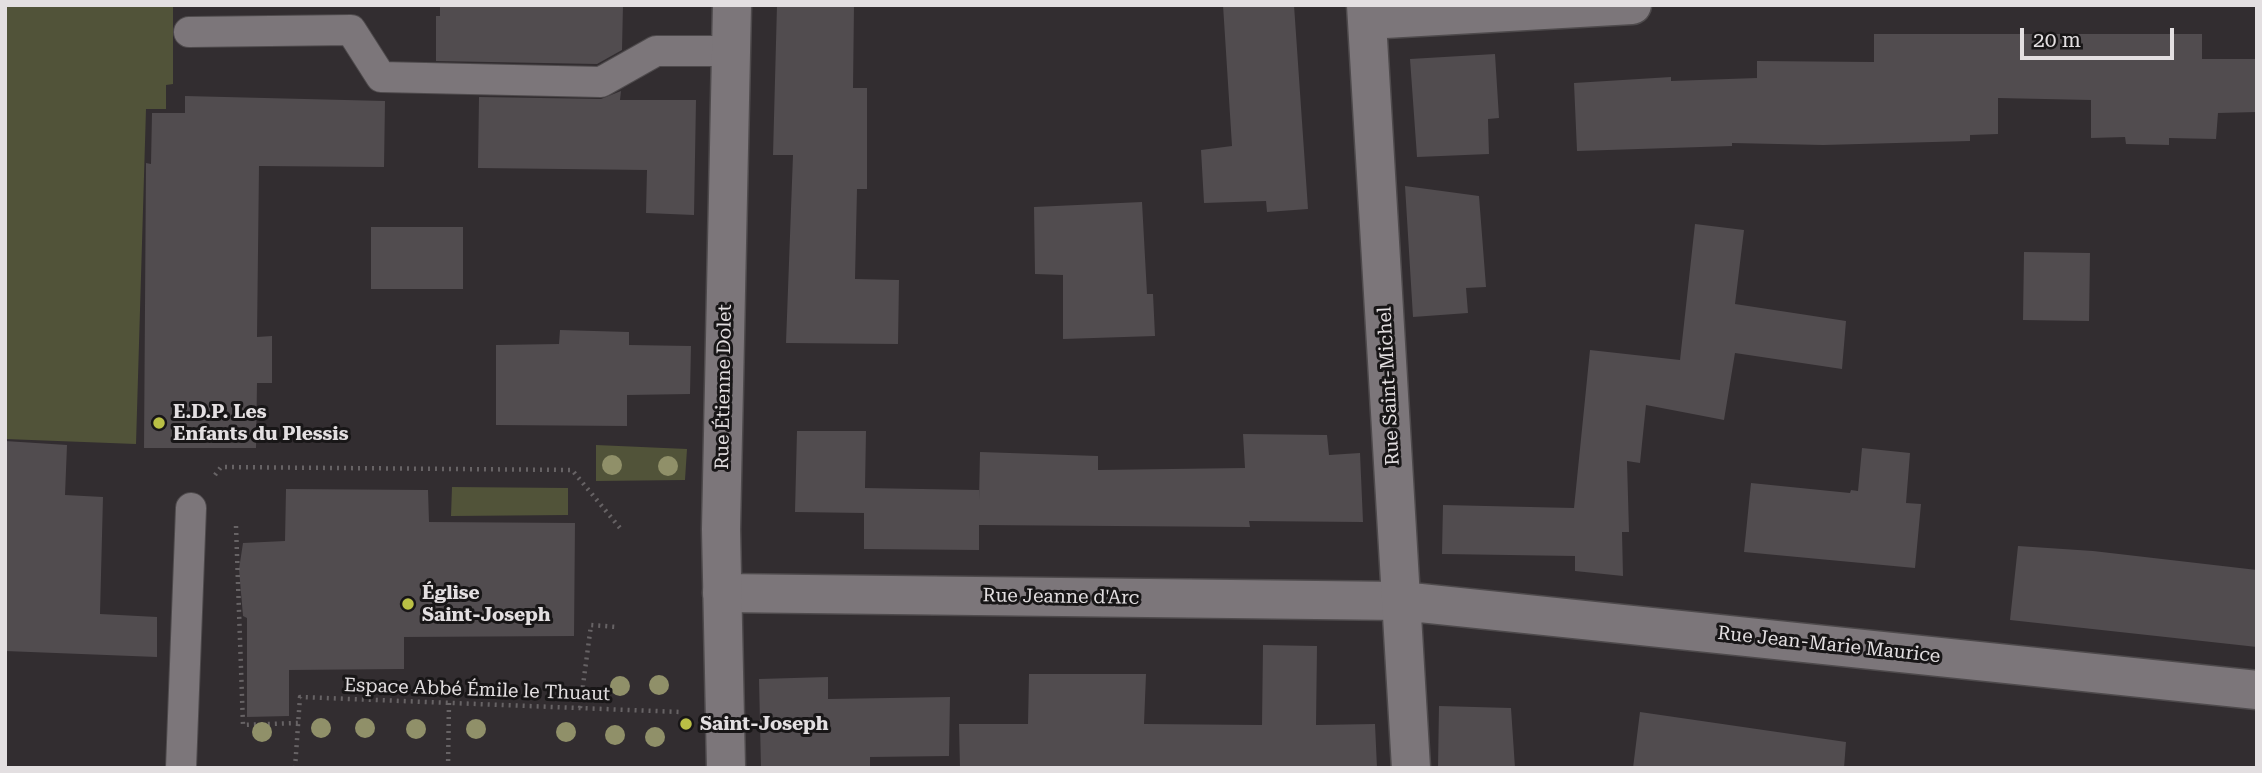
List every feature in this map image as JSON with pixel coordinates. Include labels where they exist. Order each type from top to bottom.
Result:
[{"type":"street","name":"Rue Étienne Dolet","points":[[726,768],[722,593],[732,5]]},
{"type":"street","points":[[1366,13],[1632,5]]},
{"type":"street","name":"Rue Saint-Michel","points":[[1366,13],[1411,768]]},
{"type":"street","name":"Rue Jeanne d'Arc","points":[[722,593],[1401,601]]},
{"type":"street","name":"Rue Jean-Marie Maurice","points":[[1401,601],[2257,690]]},
{"type":"lane","points":[[189,32],[351,30],[381,78],[601,82],[656,51],[731,51]]},
{"type":"lane","points":[[181,768],[191,508]]},
{"type":"path","points":[[299,723],[243,725],[236,526],[191,508],[221,467],[572,470],[620,528]]},
{"type":"path","points":[[580,708],[592,625],[617,627]]},
{"type":"path","name":"Espace Abbé Émile le Thuaut","points":[[295,768],[300,697],[724,713]]},
{"type":"path","points":[[449,702],[449,768]]},
{"type":"green space","points":[[5,5],[173,5],[173,84],[166,85],[166,109],[146,109],[136,444],[5,439]]},
{"type":"green space","points":[[596,445],[687,449],[685,480],[596,481]]},
{"type":"green space","points":[[452,487],[568,488],[568,515],[451,516]]},
{"type":"building","points":[[440,5],[623,5],[622,50],[597,64],[436,61],[436,16],[440,16]]},
{"type":"building","points":[[777,5],[854,5],[853,88],[867,88],[867,189],[857,189],[855,279],[899,280],[898,344],[786,343],[793,155],[773,155]]},
{"type":"building","points":[[1223,5],[1294,5],[1308,209],[1267,212],[1266,201],[1204,203],[1201,150],[1232,146]]},
{"type":"building","points":[[1874,34],[2202,34],[2202,59],[2257,59],[2257,112],[2218,113],[2216,139],[2169,138],[2169,145],[2126,144],[2125,137],[2091,138],[2091,100],[1998,98],[1998,134],[1970,135],[1970,141],[1823,145],[1732,143],[1732,146],[1577,151],[1574,83],[1671,77],[1671,81],[1757,78],[1757,61],[1874,62]]},
{"type":"building","points":[[1495,54],[1499,118],[1488,119],[1489,154],[1417,157],[1410,59]]},
{"type":"building","points":[[621,91],[620,100],[696,100],[694,215],[646,213],[647,170],[478,168],[479,97],[601,99]]},
{"type":"building","points":[[185,96],[385,101],[384,167],[259,166],[257,337],[272,336],[272,383],[257,383],[256,448],[144,448],[146,163],[151,164],[152,113],[185,113]]},
{"type":"building","points":[[1405,186],[1479,196],[1486,287],[1466,288],[1468,313],[1413,317]]},
{"type":"building","points":[[1142,202],[1147,294],[1153,294],[1155,336],[1063,339],[1063,275],[1035,274],[1034,207]]},
{"type":"building","points":[[1695,224],[1744,230],[1735,304],[1846,321],[1842,369],[1735,353],[1724,420],[1646,405],[1640,463],[1627,461],[1629,532],[1622,532],[1623,576],[1575,571],[1575,556],[1442,554],[1443,505],[1574,508],[1590,350],[1680,360]]},
{"type":"building","points":[[371,227],[463,227],[463,289],[371,289]]},
{"type":"building","points":[[2024,252],[2090,253],[2089,321],[2023,320]]},
{"type":"building","points":[[560,330],[629,332],[629,345],[691,346],[690,394],[627,395],[627,426],[496,425],[496,345],[559,344]]},
{"type":"building","points":[[797,431],[866,431],[865,488],[979,490],[979,500],[980,452],[1098,456],[1098,470],[1245,468],[1243,434],[1327,435],[1329,455],[1360,453],[1363,522],[1249,521],[1250,527],[979,525],[979,550],[864,549],[864,513],[795,512]]},
{"type":"building","points":[[5,441],[67,445],[65,495],[103,497],[100,614],[157,617],[157,657],[5,651]]},
{"type":"building","points":[[1862,448],[1910,453],[1906,503],[1921,504],[1915,568],[1744,552],[1751,483],[1850,493],[1851,490],[1858,491]]},
{"type":"building","name":"Église Saint-Joseph","points":[[286,489],[428,490],[429,522],[575,523],[574,636],[404,637],[404,669],[289,670],[289,716],[247,717],[247,618],[243,616],[239,569],[243,543],[285,541]]},
{"type":"building","points":[[2018,546],[2093,551],[2257,570],[2257,647],[2010,620]]},
{"type":"building","points":[[1263,645],[1317,646],[1316,725],[1375,724],[1377,768],[960,768],[959,724],[1028,724],[1029,674],[1146,674],[1144,724],[1262,725]]},
{"type":"building","points":[[828,677],[828,699],[950,697],[949,756],[870,757],[870,768],[761,768],[759,679]]},
{"type":"building","points":[[1439,706],[1511,708],[1515,768],[1438,768]]},
{"type":"building","points":[[1640,712],[1846,742],[1844,768],[1633,768]]},
{"type":"place","name":"E.D.P. Les Enfants du Plessis","points":[[159,423]]},
{"type":"place","name":"Église Saint-Joseph","points":[[408,604]]},
{"type":"place","name":"Saint-Joseph","points":[[686,724]]}]
